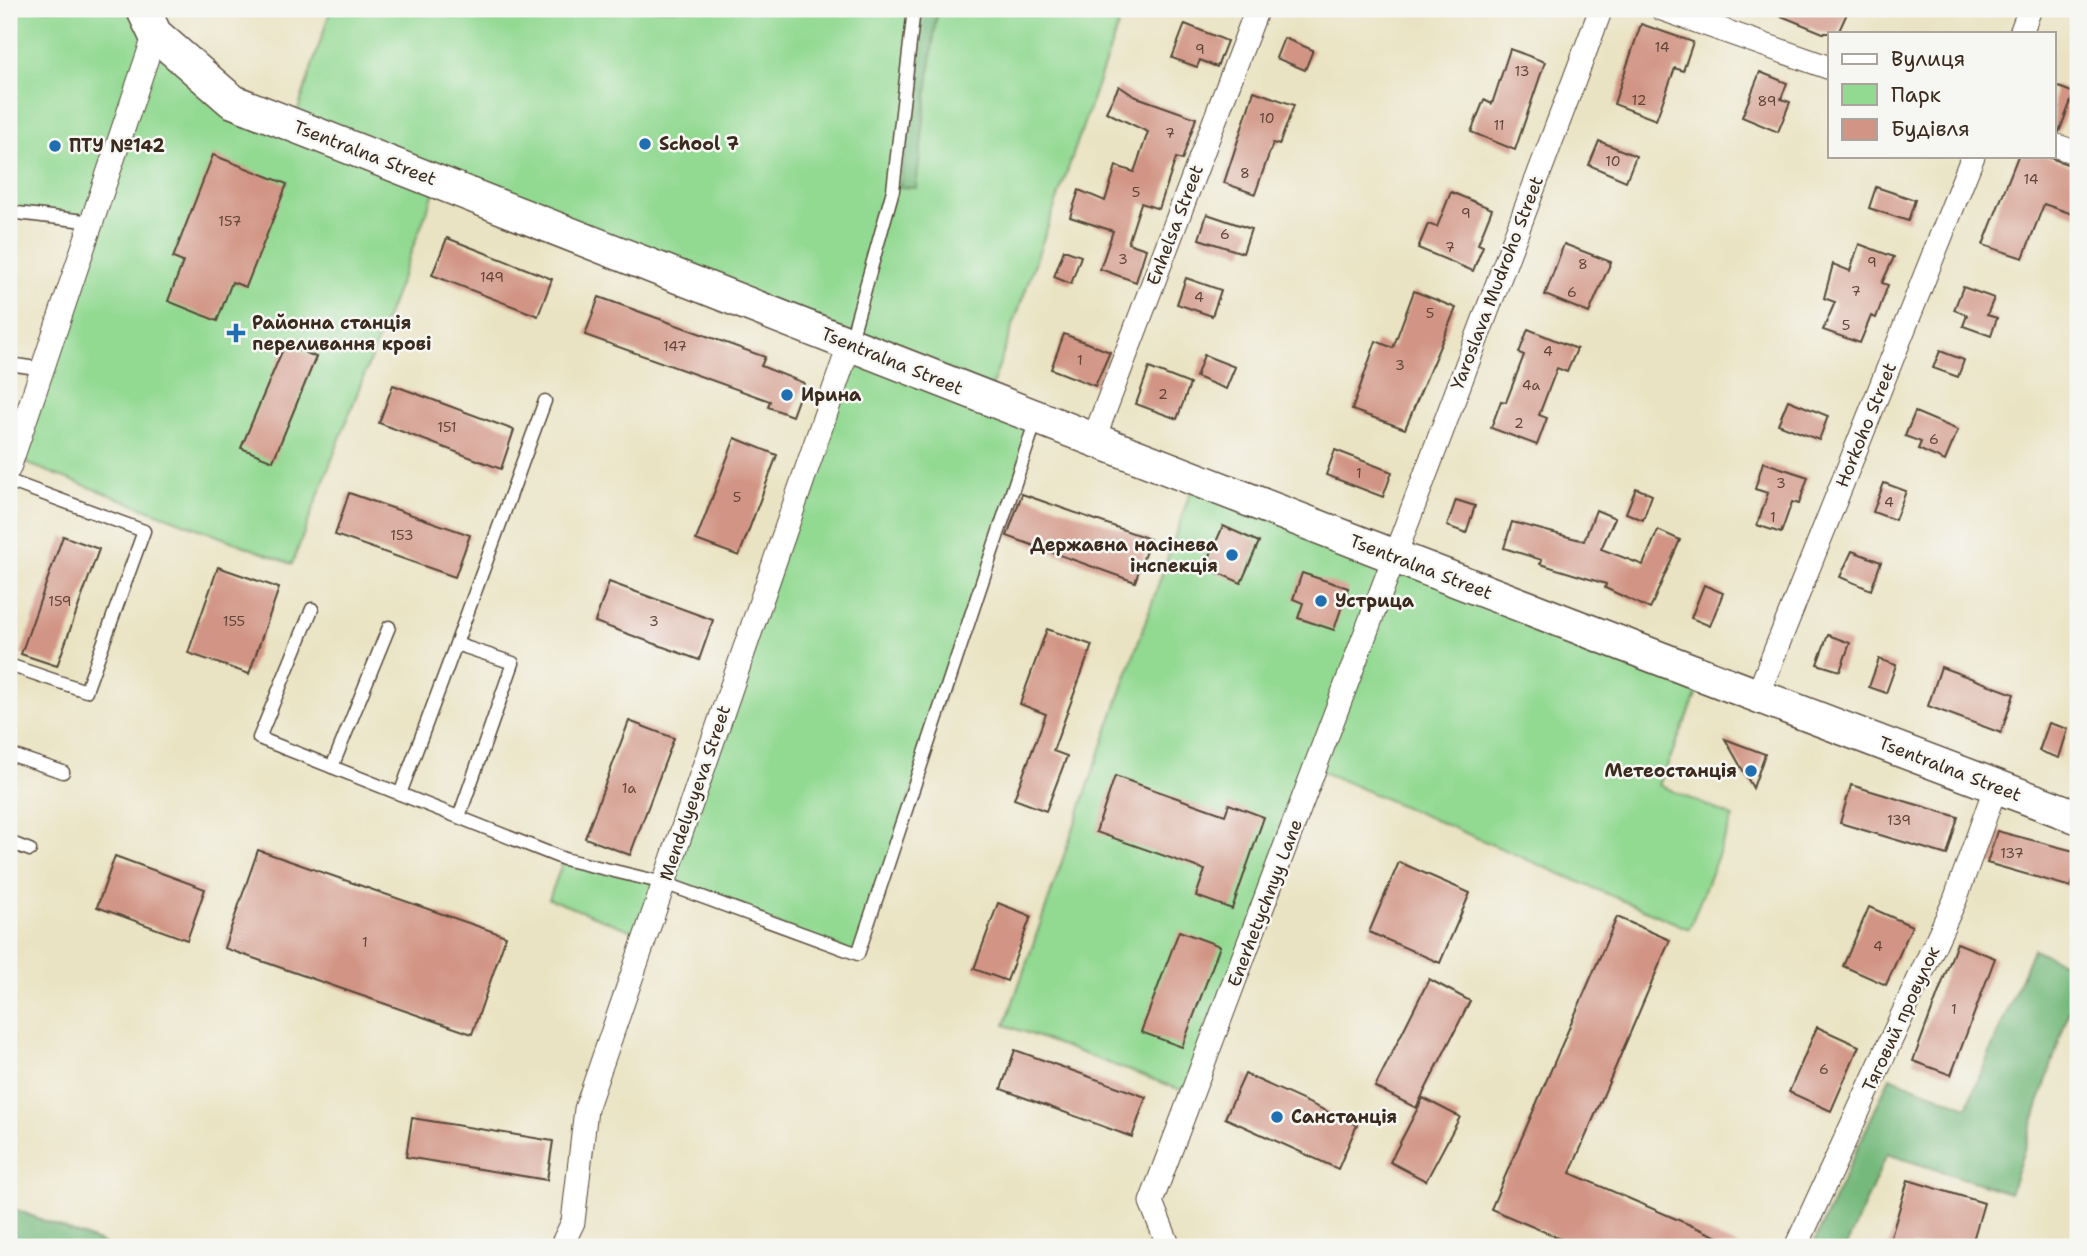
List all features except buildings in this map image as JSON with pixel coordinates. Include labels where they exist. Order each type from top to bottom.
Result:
[{"type":"main road","name":"Tsentralna Street","points":[[149,21],[232,102],[1394,558],[2078,817]]},
{"type":"street","name":"Enhelsa Street","points":[[1093,441],[1257,9]]},
{"type":"street","name":"Yaroslava Mudroho Street","points":[[1394,558],[1601,9]]},
{"type":"street","points":[[1662,9],[1828,67]]},
{"type":"street","points":[[2021,32],[2030,9]]},
{"type":"street","name":"Tsentralna Street","points":[[9,468],[93,222],[149,21]]},
{"type":"street","points":[[2056,146],[2078,153]]},
{"type":"street","name":"Horkoho Street","points":[[1758,694],[1972,158]]},
{"type":"street","name":"Mendelyeyeva Street","points":[[561,1247],[573,1222],[586,1109],[850,343]]},
{"type":"street","name":"Enerhetychnyy Lane","points":[[1169,1247],[1151,1202],[1394,558]]},
{"type":"street","name":"Тяговий провулок","points":[[1796,1247],[1955,900],[1996,786]]},
{"type":"lane","points":[[850,343],[893,190],[914,9]]},
{"type":"lane","points":[[9,212],[93,222]]},
{"type":"lane","points":[[9,364],[43,369]]},
{"type":"lane","points":[[400,794],[545,401]]},
{"type":"lane","points":[[312,609],[259,738],[564,859],[664,883],[858,954],[1036,419]]},
{"type":"lane","points":[[9,481],[144,531],[86,691],[9,665]]},
{"type":"lane","points":[[332,767],[388,627]]},
{"type":"lane","points":[[456,644],[513,663],[459,817]]},
{"type":"lane","points":[[9,754],[63,772]]},
{"type":"lane","points":[[9,842],[30,849]]},
{"type":"green space","points":[[9,9],[143,9],[155,34],[293,125],[331,9],[1124,9],[987,400],[1036,419],[858,954],[664,883],[646,936],[549,899],[564,859],[663,883],[850,343],[438,182],[292,564],[12,458],[93,223],[9,212]]},
{"type":"green space","points":[[921,9],[937,9],[916,188],[900,187]]},
{"type":"green space","points":[[1195,479],[1705,674],[1659,785],[1733,817],[1689,929],[1316,769],[1192,1094],[1005,1025]]},
{"type":"green space","points":[[2033,949],[2078,969],[2078,983],[2010,1193],[1887,1154],[1846,1247],[1812,1247],[1890,1077],[1967,1107]]},
{"type":"green space","points":[[9,1207],[111,1247],[9,1247]]},
{"type":"place","name":"School 7","points":[[645,144]]},
{"type":"place","name":"ПТУ №142","points":[[55,146]]},
{"type":"place","name":"Районна станція переливання крові","points":[[236,333]]},
{"type":"place","name":"Ирина","points":[[787,395]]},
{"type":"place","name":"Державна насiнева iнспекцiя","points":[[1232,555]]},
{"type":"place","name":"Устрица","points":[[1321,601]]},
{"type":"place","name":"Метеостанція","points":[[1751,771]]},
{"type":"place","name":"Санстанція","points":[[1277,1117]]}]
